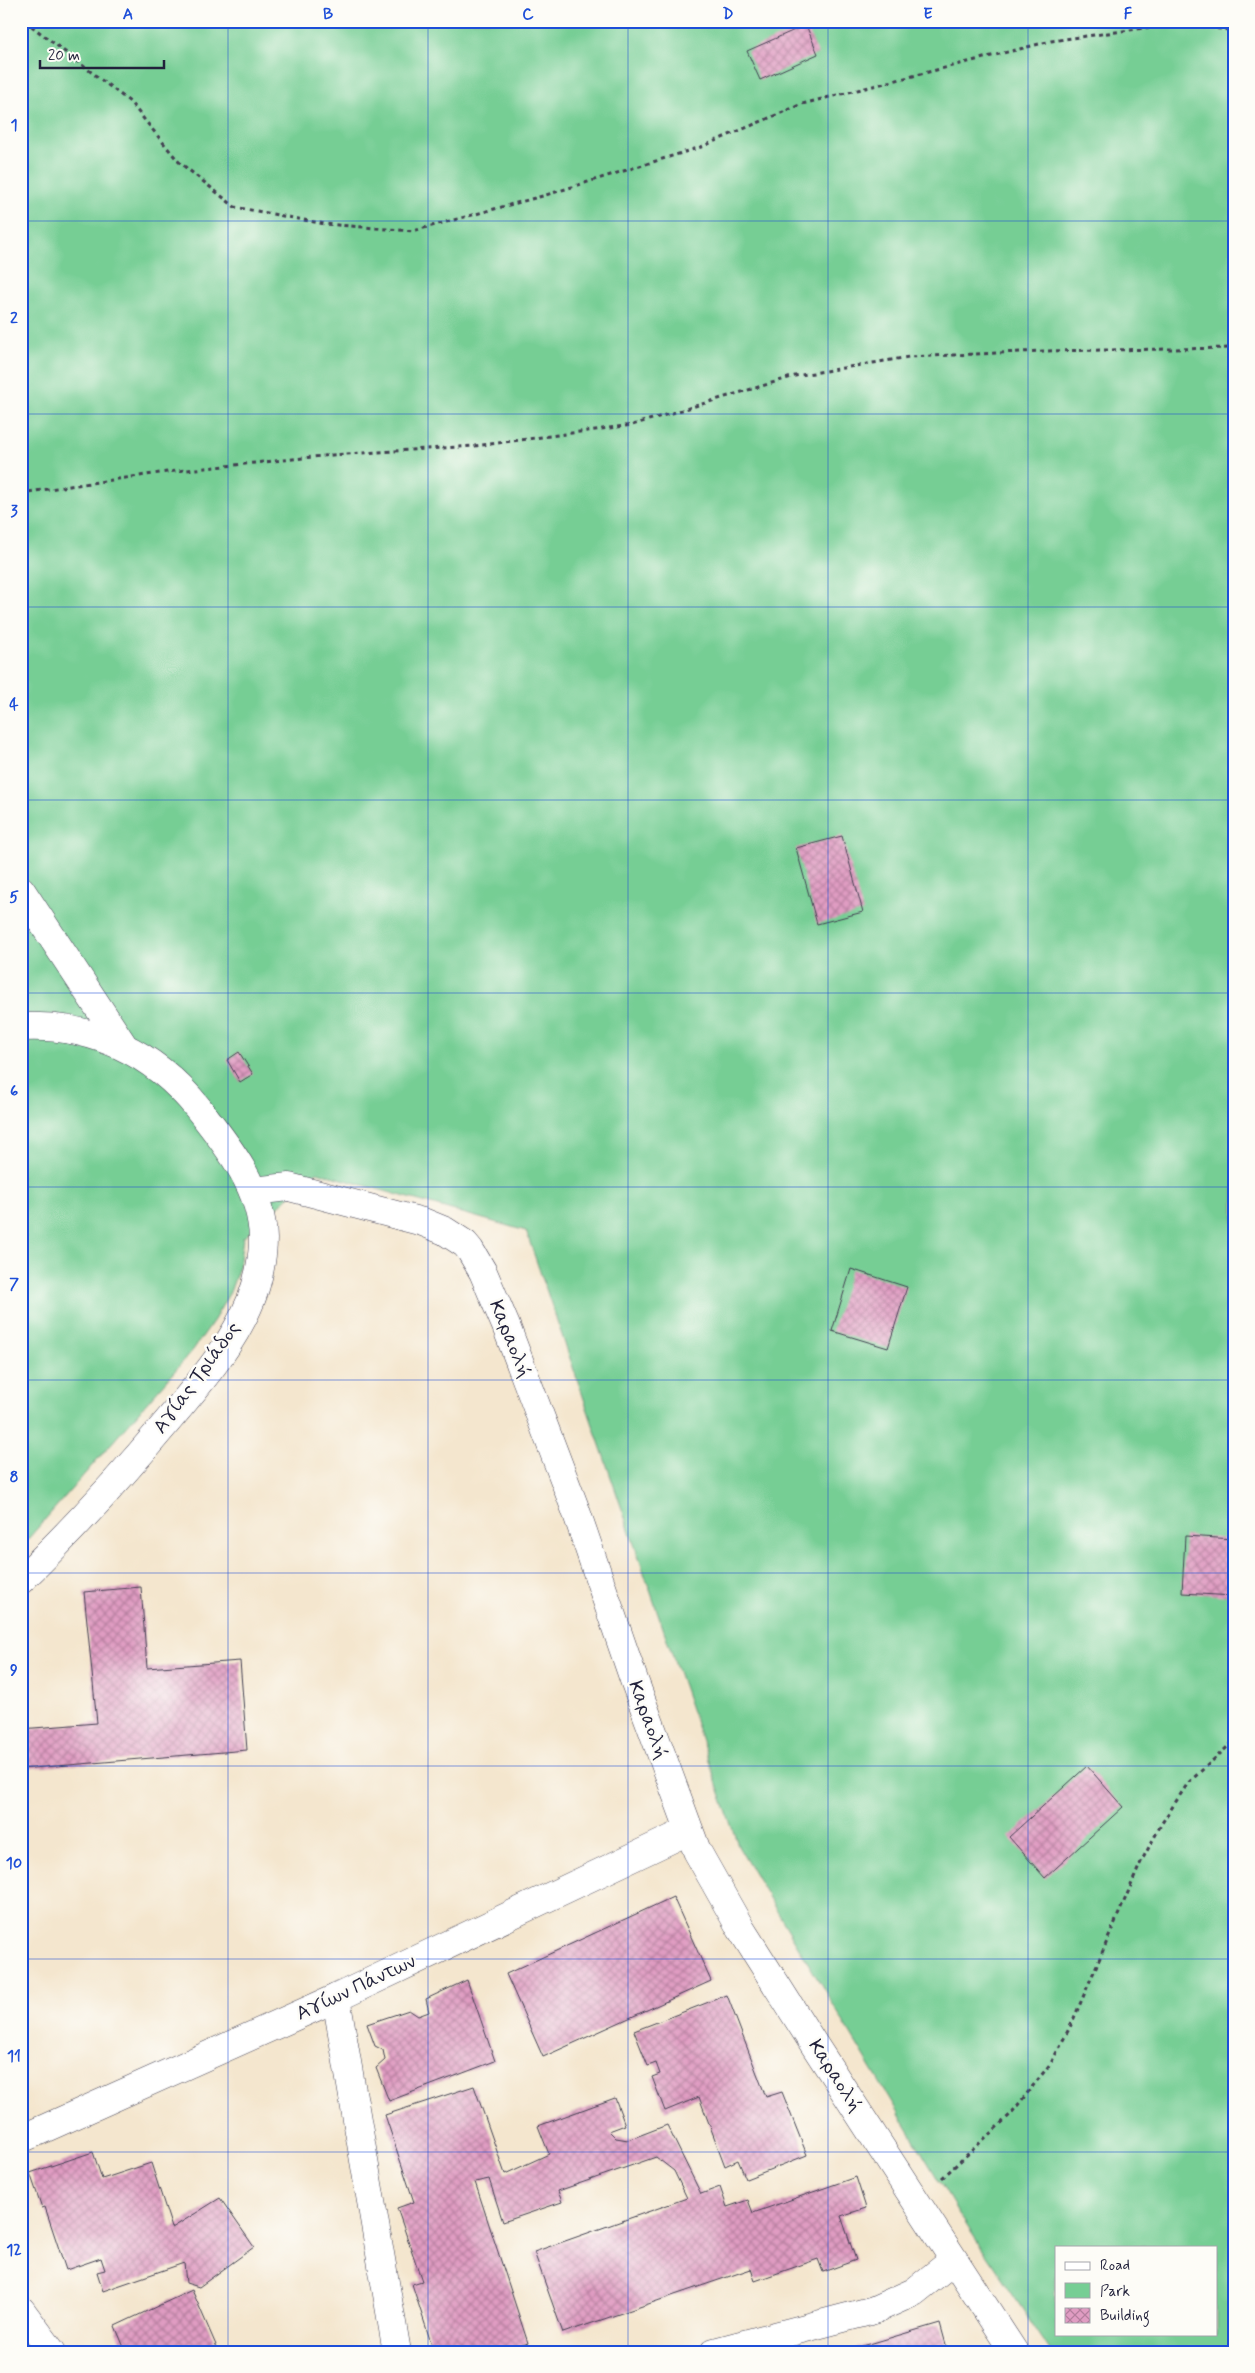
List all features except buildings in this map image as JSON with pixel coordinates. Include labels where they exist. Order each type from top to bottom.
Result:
[{"type":"street","points":[[21,890],[123,1046]]},
{"type":"street","name":"Αγίας Τριάδος","points":[[21,1027],[74,1030],[123,1046],[157,1066],[183,1089],[218,1132],[241,1168],[253,1190],[259,1209],[262,1239],[257,1279],[251,1299],[222,1350],[178,1409],[109,1488],[21,1580]]},
{"type":"street","name":"Καραολή","points":[[253,1190],[289,1187],[362,1205],[437,1227],[465,1244],[470,1250],[483,1272],[506,1326],[575,1508],[688,1831],[708,1875],[915,2201],[1014,2352]]},
{"type":"street","name":"Αγίων Πάντων","points":[[21,2139],[336,1998],[688,1831]]},
{"type":"street","points":[[336,1998],[397,2352]]},
{"type":"street","points":[[714,2352],[874,2310],[914,2292],[954,2260]]},
{"type":"street","points":[[21,2310],[52,2352]]},
{"type":"path","points":[[26,21],[130,102],[179,162],[235,207],[325,224],[413,231],[546,195],[702,147],[802,104],[1051,41],[1180,23],[1234,32]]},
{"type":"path","points":[[21,493],[167,472],[332,455],[475,446],[632,425],[794,376],[909,357],[1043,351],[1234,348]]},
{"type":"path","points":[[915,2201],[995,2130],[1024,2099],[1051,2063],[1071,2025],[1141,1862],[1162,1823],[1188,1783],[1234,1741]]},
{"type":"green space","points":[[21,21],[1234,21],[1234,2352],[1051,2352],[957,2211],[739,1848],[526,1231],[317,1172],[243,1238],[239,1267],[230,1292],[214,1320],[193,1350],[21,1547]]}]
